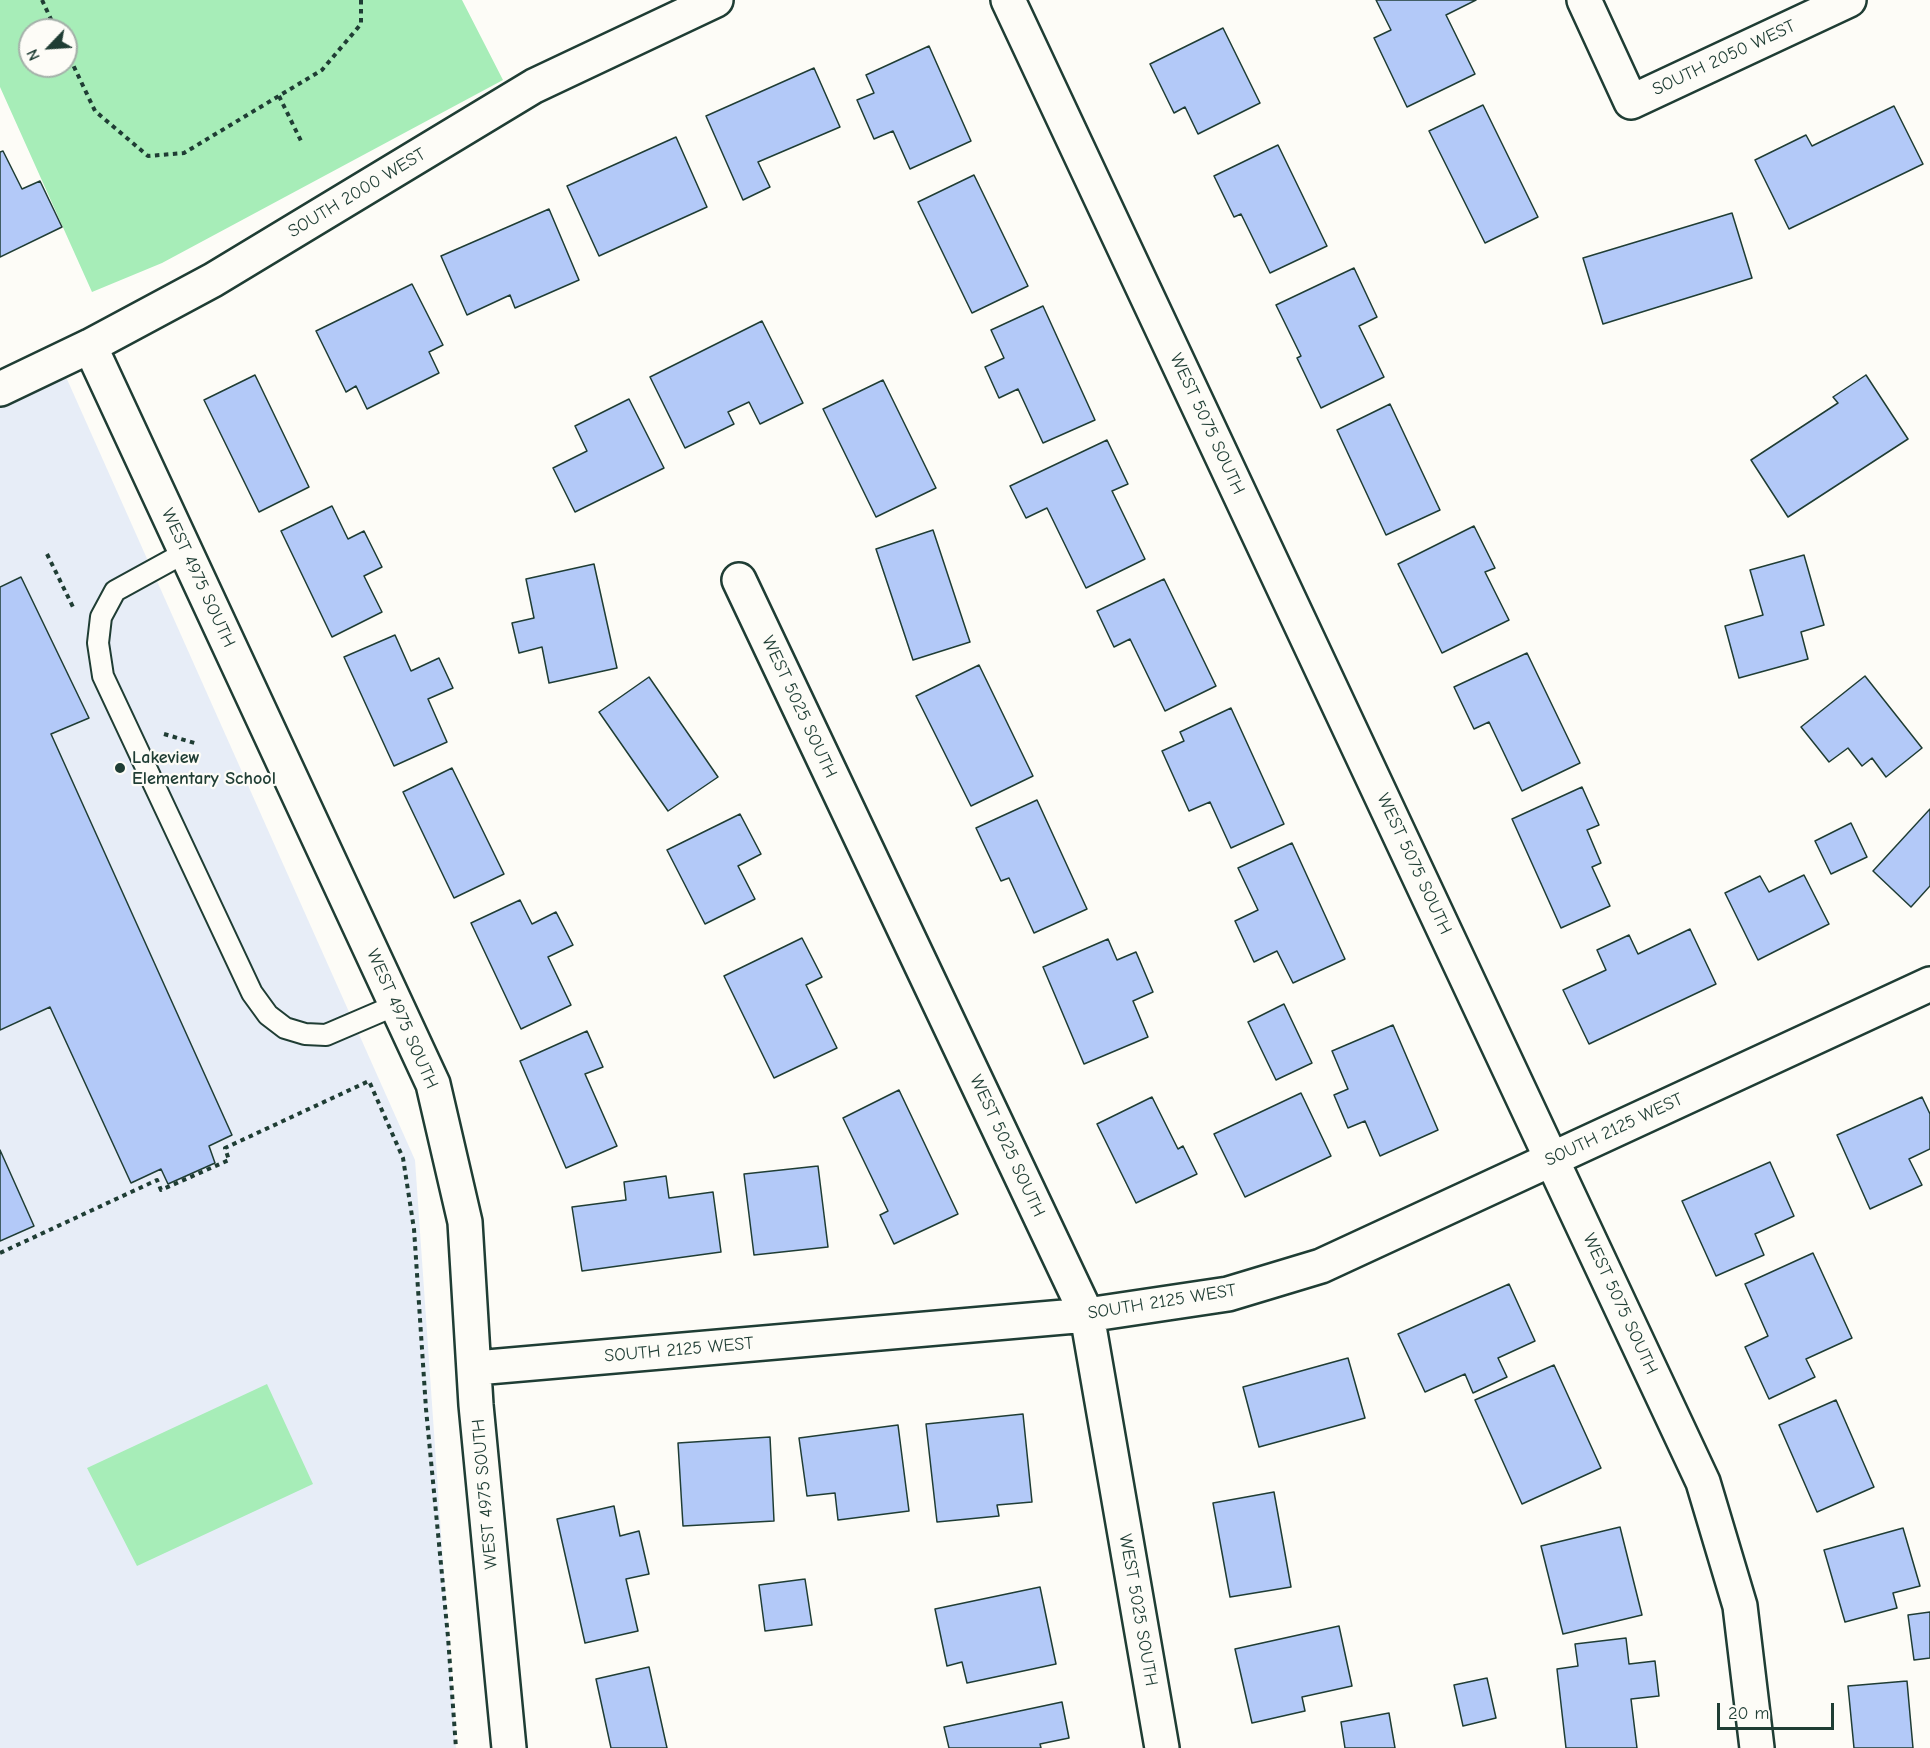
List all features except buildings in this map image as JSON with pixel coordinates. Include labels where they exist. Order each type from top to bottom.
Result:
[{"type":"street","name":"SOUTH 2000 WEST","points":[[0,389],[90,346],[213,280],[534,86],[716,0]]},
{"type":"street","name":"WEST 5075 SOUTH","points":[[1008,0],[1703,1482],[1740,1606],[1757,1748]]},
{"type":"street","name":"SOUTH 2050 WEST","points":[[1584,0],[1631,102],[1849,0]]},
{"type":"street","name":"WEST 4975 SOUTH","points":[[90,346],[433,1084],[465,1222],[476,1368],[476,1405],[509,1748]]},
{"type":"street","name":"WEST 5025 SOUTH","points":[[739,580],[1087,1315],[1162,1748]]},
{"type":"street","name":"SOUTH 2125 WEST","points":[[476,1368],[1087,1315],[1228,1294],[1321,1266],[1930,984]]},
{"type":"lane","points":[[186,552],[115,591],[101,617],[98,644],[103,676],[252,993],[268,1015],[285,1028],[305,1034],[326,1035],[396,1005]]},
{"type":"path","points":[[42,0],[51,18]]},
{"type":"path","points":[[78,75],[95,111],[148,156],[184,153],[322,70],[361,24],[361,0]]},
{"type":"path","points":[[279,96],[302,143]]},
{"type":"path","points":[[47,554],[74,609]]},
{"type":"path","points":[[0,1253],[157,1180],[161,1190],[229,1160],[225,1148],[369,1080],[403,1158],[414,1229],[426,1409],[448,1637],[456,1748]]},
{"type":"shaded area","name":"Lakeview Elementary School","points":[[54,350],[415,1160],[456,1748],[0,1748],[0,376]]},
{"type":"green space","points":[[0,0],[462,0],[503,80],[162,263],[92,292],[0,87]]},
{"type":"green space","points":[[267,1384],[313,1484],[137,1566],[87,1468]]},
{"type":"place","name":"Lakeview Elementary School","points":[[120,768]]}]
